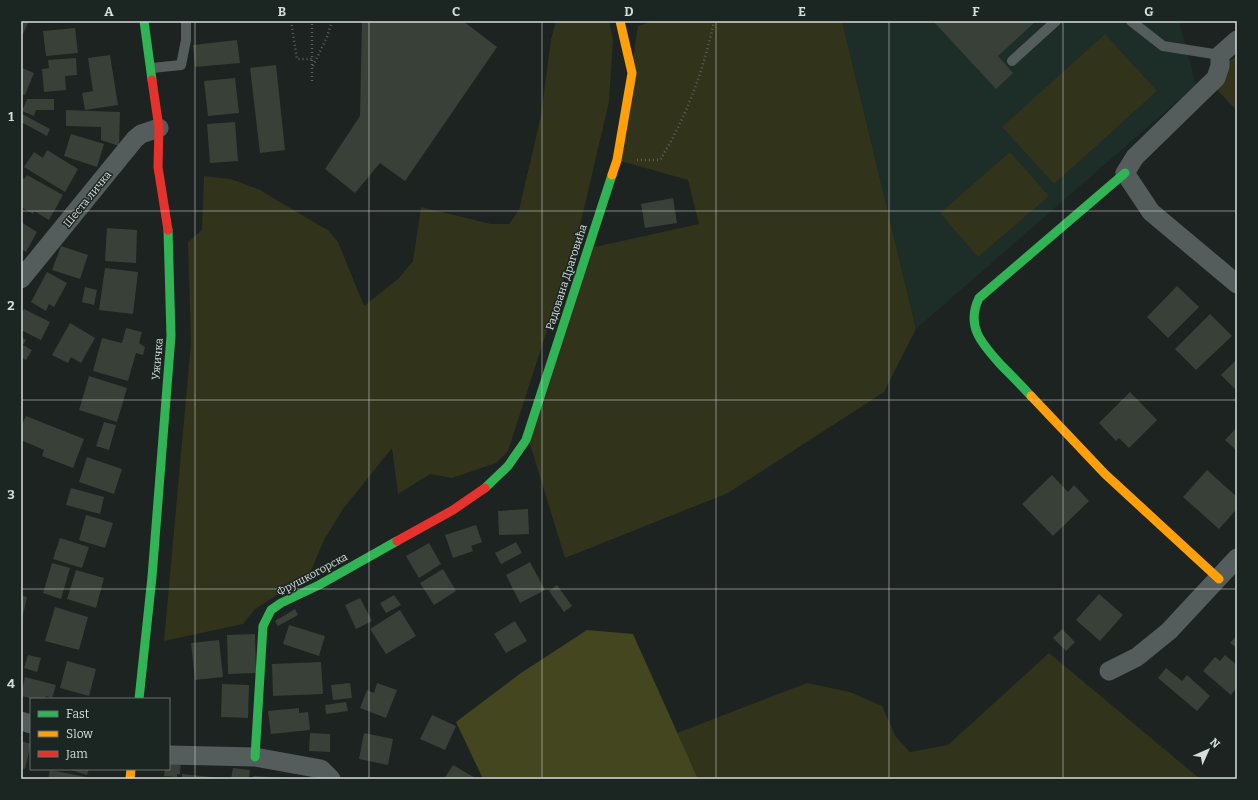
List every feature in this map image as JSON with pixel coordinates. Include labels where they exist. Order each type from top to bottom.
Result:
[{"type":"street","name":"Ужичка","points":[[138,698],[152,577],[171,336],[168,225],[158,167],[159,128],[152,68],[144,21]]},
{"type":"street","name":"Радована Драговића","points":[[454,510],[489,485],[508,466],[526,440],[617,160],[632,73],[620,21]]},
{"type":"street","points":[[1219,579],[1105,474],[982,344],[975,331],[973,308],[978,298],[1125,173],[1135,157],[1216,78],[1220,66],[1220,55],[1237,40]]},
{"type":"street","name":"Шеста личка","points":[[21,280],[135,139],[141,134],[159,128]]},
{"type":"street","points":[[1125,173],[1151,212],[1237,284]]},
{"type":"street","name":"Фрушкогорска","points":[[255,758],[263,626],[271,610],[281,603],[320,585],[454,510]]},
{"type":"street","points":[[1109,671],[1137,657],[1169,631],[1237,558]]},
{"type":"street","points":[[170,754],[255,758],[321,769],[331,779]]},
{"type":"lane","points":[[152,68],[181,66],[186,40],[186,21]]},
{"type":"lane","points":[[1012,61],[1056,21]]},
{"type":"lane","points":[[1131,21],[1163,46],[1220,55]]},
{"type":"path","points":[[291,21],[297,59],[312,59]]},
{"type":"path","points":[[312,21],[312,81]]},
{"type":"path","points":[[312,68],[328,36],[332,21]]},
{"type":"path","points":[[617,160],[660,160],[676,134],[707,54],[714,21]]},
{"type":"shaded area","points":[[842,21],[1179,21],[1196,85],[916,329]]},
{"type":"green space","points":[[556,21],[609,21],[613,40],[609,102],[578,234],[508,451],[496,463],[452,478],[430,474],[398,494],[392,448],[343,509],[324,540],[309,575],[255,609],[243,624],[164,641],[191,343],[188,242],[202,230],[204,176],[231,179],[260,190],[329,231],[338,242],[364,306],[399,278],[413,261],[421,207],[491,224],[509,224],[519,210],[541,116],[551,39]]},
{"type":"green space","points":[[654,21],[842,21],[916,329],[884,392],[728,493],[565,558],[529,441],[590,248],[699,224],[688,180],[617,160],[638,26]]},
{"type":"green space","points":[[1105,34],[1157,91],[1054,184],[1002,127]]},
{"type":"green space","points":[[1237,55],[1237,111],[1207,79]]},
{"type":"green space","points":[[1010,152],[1049,196],[978,257],[940,213]]},
{"type":"green space","points":[[587,630],[633,634],[698,779],[483,779],[456,722],[521,673]]},
{"type":"green space","points":[[1049,653],[1200,779],[698,779],[677,733],[807,683],[850,692],[882,706],[896,737],[910,752],[948,745]]},
{"type":"building","points":[[21,21],[29,21],[21,38]]},
{"type":"building","points":[[362,21],[463,21],[497,47],[405,181],[380,163],[355,193],[325,169],[360,116]]},
{"type":"building","points":[[933,21],[1036,21],[998,56],[1013,73],[996,89]]},
{"type":"building","points":[[75,28],[78,53],[46,56],[43,31]]},
{"type":"building","points":[[237,40],[240,63],[195,67],[193,45]]},
{"type":"building","points":[[110,55],[118,105],[85,110],[82,93],[93,91],[88,58]]},
{"type":"building","points":[[76,58],[77,75],[65,76],[66,90],[44,92],[42,69],[49,68],[48,60]]},
{"type":"building","points":[[276,65],[285,150],[260,153],[250,68]]},
{"type":"building","points":[[22,68],[34,73],[25,95],[21,94]]},
{"type":"building","points":[[235,78],[239,113],[208,116],[204,81]]},
{"type":"building","points":[[27,99],[54,99],[54,110],[36,110],[34,116],[22,111]]},
{"type":"building","points":[[66,110],[120,112],[119,146],[101,140],[101,127],[66,126]]},
{"type":"building","points":[[22,114],[50,129],[47,136],[21,122]]},
{"type":"building","points":[[235,122],[238,161],[210,163],[207,124]]},
{"type":"building","points":[[71,134],[104,144],[97,167],[64,156]]},
{"type":"building","points":[[47,150],[78,169],[65,192],[24,167],[34,152],[43,158]]},
{"type":"building","points":[[27,175],[63,195],[49,220],[34,211],[33,214],[21,207],[21,177],[24,179]]},
{"type":"building","points":[[673,198],[677,223],[645,228],[641,204]]},
{"type":"building","points":[[21,222],[37,232],[26,252],[21,249]]},
{"type":"building","points":[[107,228],[137,230],[136,263],[105,261]]},
{"type":"building","points":[[61,246],[88,255],[80,279],[52,270]]},
{"type":"building","points":[[105,268],[138,272],[133,314],[99,310]]},
{"type":"building","points":[[47,272],[67,283],[54,307],[49,304],[46,311],[31,302]]},
{"type":"building","points":[[1177,286],[1199,307],[1168,338],[1147,317]]},
{"type":"building","points":[[85,287],[97,290],[94,305],[82,302]]},
{"type":"building","points":[[24,309],[50,322],[41,340],[21,330],[21,315]]},
{"type":"building","points":[[1210,314],[1232,336],[1196,370],[1175,349]]},
{"type":"building","points":[[70,323],[95,338],[81,363],[71,357],[68,363],[52,355]]},
{"type":"building","points":[[126,328],[142,332],[139,343],[145,347],[143,355],[136,353],[128,381],[93,371],[102,338],[122,343]]},
{"type":"building","points":[[21,337],[26,340],[23,345],[32,350],[26,360],[21,357]]},
{"type":"building","points":[[1237,359],[1237,391],[1221,375]]},
{"type":"building","points":[[89,376],[127,388],[117,422],[79,410]]},
{"type":"building","points":[[1130,392],[1157,420],[1129,448],[1119,438],[1116,441],[1099,423]]},
{"type":"building","points":[[26,416],[84,439],[73,468],[42,456],[44,450],[21,440],[21,427]]},
{"type":"building","points":[[104,422],[116,425],[109,450],[96,446]]},
{"type":"building","points":[[1237,427],[1237,451],[1225,440]]},
{"type":"building","points":[[87,457],[122,469],[114,494],[79,482]]},
{"type":"building","points":[[1207,470],[1237,497],[1237,509],[1219,529],[1183,497]]},
{"type":"building","points":[[1052,475],[1068,492],[1074,485],[1089,501],[1053,536],[1022,504]]},
{"type":"building","points":[[71,488],[104,497],[100,514],[66,505]]},
{"type":"building","points":[[528,509],[529,534],[499,535],[498,511]]},
{"type":"building","points":[[86,515],[113,523],[105,548],[79,540]]},
{"type":"building","points":[[476,525],[482,542],[471,546],[473,551],[453,558],[445,535]]},
{"type":"building","points":[[60,538],[89,547],[82,568],[53,559]]},
{"type":"building","points":[[516,542],[522,553],[501,564],[495,553]]},
{"type":"building","points":[[429,543],[441,564],[419,578],[406,556]]},
{"type":"building","points":[[530,562],[545,590],[520,603],[506,575]]},
{"type":"building","points":[[52,563],[70,568],[61,599],[43,593]]},
{"type":"building","points":[[443,569],[456,591],[434,605],[420,583]]},
{"type":"building","points":[[76,570],[104,578],[96,608],[67,599]]},
{"type":"building","points":[[557,585],[572,606],[564,612],[549,591]]},
{"type":"building","points":[[1099,594],[1123,615],[1100,641],[1076,620]]},
{"type":"building","points":[[21,595],[27,597],[22,619],[21,619]]},
{"type":"building","points":[[394,595],[401,605],[386,613],[380,603]]},
{"type":"building","points":[[360,598],[372,621],[356,629],[345,605]]},
{"type":"building","points":[[55,607],[88,617],[79,650],[45,641]]},
{"type":"building","points":[[295,609],[298,615],[278,626],[275,621]]},
{"type":"building","points":[[400,610],[416,636],[386,654],[370,629]]},
{"type":"building","points":[[515,621],[527,641],[506,653],[494,634]]},
{"type":"building","points":[[289,625],[325,636],[319,656],[283,644]]},
{"type":"building","points":[[1062,629],[1075,642],[1066,651],[1053,638]]},
{"type":"building","points":[[255,634],[256,673],[228,674],[227,635]]},
{"type":"building","points":[[1237,635],[1237,648],[1230,643]]},
{"type":"building","points":[[219,640],[223,677],[195,680],[191,643]]},
{"type":"building","points":[[28,655],[41,658],[37,672],[24,668]]},
{"type":"building","points":[[1225,655],[1237,665],[1237,687],[1231,695],[1203,671],[1215,657],[1220,661]]},
{"type":"building","points":[[67,661],[96,669],[89,696],[60,688]]},
{"type":"building","points":[[321,662],[323,694],[273,696],[272,664]]},
{"type":"building","points":[[1166,668],[1182,681],[1187,675],[1210,696],[1197,711],[1158,678]]},
{"type":"building","points":[[25,677],[56,685],[52,698],[46,696],[45,698],[30,698],[21,696]]},
{"type":"building","points":[[350,683],[352,698],[333,700],[331,685]]},
{"type":"building","points":[[377,683],[397,690],[386,718],[360,708],[367,690],[374,693]]},
{"type":"building","points":[[222,684],[249,685],[248,718],[221,717]]},
{"type":"building","points":[[346,702],[348,711],[326,714],[325,705]]},
{"type":"building","points":[[299,708],[299,713],[308,712],[310,730],[271,734],[268,711]]},
{"type":"building","points":[[432,715],[456,726],[445,750],[420,739]]},
{"type":"building","points":[[310,733],[330,734],[330,752],[309,751]]},
{"type":"building","points":[[364,733],[393,739],[388,765],[359,759]]},
{"type":"building","points":[[21,741],[30,744],[30,748],[25,769],[21,768]]},
{"type":"building","points":[[170,759],[181,760],[180,774],[177,774],[177,777],[164,776],[165,770],[170,770]]},
{"type":"building","points":[[453,765],[477,779],[444,779]]},
{"type":"building","points":[[233,768],[250,770],[249,779],[231,779]]},
{"type":"building","points":[[50,770],[86,777],[85,779],[48,779]]},
{"type":"building","points":[[71,770],[89,770],[87,775]]},
{"type":"building","points":[[182,774],[220,778],[220,779],[182,779]]},
{"type":"building","points":[[253,776],[288,778],[288,779],[253,779]]},
{"type":"traffic: fast","points":[[144,21],[152,80]]},
{"type":"traffic: fast","points":[[1031,396],[994,358],[982,343],[975,327],[974,318],[975,308],[979,298],[1125,173]]},
{"type":"traffic: fast","points":[[485,488],[508,466],[526,440],[612,175]]},
{"type":"traffic: fast","points":[[139,698],[152,577],[171,336],[168,230]]},
{"type":"traffic: fast","points":[[255,757],[263,626],[271,610],[281,603],[319,585],[397,541]]},
{"type":"traffic: slow","points":[[612,175],[617,160],[632,73],[620,21]]},
{"type":"traffic: slow","points":[[1031,396],[1105,474],[1219,579]]},
{"type":"traffic: slow","points":[[130,779],[131,770]]},
{"type":"traffic: jam","points":[[152,80],[159,128],[158,167],[168,230]]},
{"type":"traffic: jam","points":[[397,541],[453,510],[485,488]]}]
